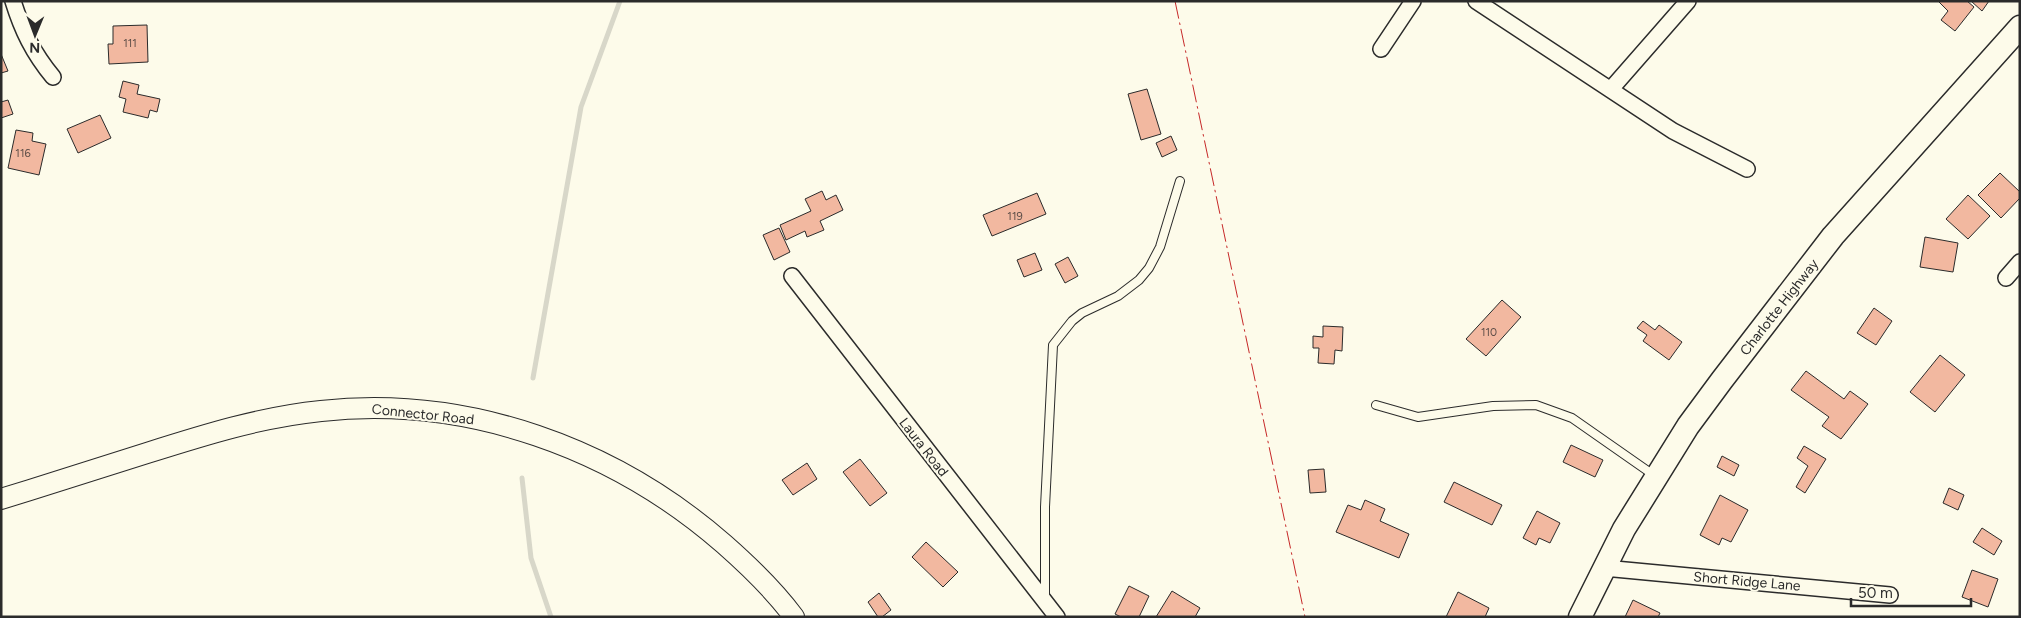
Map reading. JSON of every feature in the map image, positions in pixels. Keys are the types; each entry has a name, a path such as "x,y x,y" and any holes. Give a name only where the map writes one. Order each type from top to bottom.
{"main road":[{"name":"Charlotte Highway","path":"1580,617 1624,529 1688,426 1722,380 1834,236 2020,27"}],"street":[{"path":"13,1 22,32 31,48 53,77"},
{"path":"1380,50 1413,1"},
{"path":"1476,1 1673,131 1747,169"},
{"path":"1611,89 1688,1"},
{"path":"2006,278 2020,262"},
{"name":"Laura Road","path":"792,276 1057,617"},
{"name":"Connector Road","path":"1,499 225,429 276,418 321,411 366,408 448,414 536,434 624,472 663,496 701,524 744,561 794,617"},
{"name":"Short Ridge Lane","path":"1604,568 1890,595"}],"lane":[{"path":"1045,601 1045,507 1053,345 1072,321 1082,313 1118,296 1139,280 1149,268 1160,247 1180,181"},
{"path":"1376,406 1418,417 1493,406 1536,405 1572,418 1656,477"}],"building":[{"path":"1938,1 1967,1 1974,7 1955,31 1941,20 1948,11"},
{"path":"1971,1 1989,1 1982,11"},
{"path":"147,25 148,62 109,64 108,44 113,44 113,26"},
{"path":"1,54 8,71 1,73"},
{"path":"123,81 139,85 137,94 160,99 157,112 150,110 148,118 123,112 126,99 119,97"},
{"path":"1147,89 1161,134 1141,140 1128,94"},
{"path":"8,100 13,114 1,118 1,102"},
{"path":"100,115 111,138 78,153 67,129"},
{"path":"16,130 33,133 32,141 46,144 39,175 8,168"},
{"path":"1171,136 1177,150 1162,157 1156,143"},
{"path":"2000,173 2020,192 2020,198 2001,218 1978,195"},
{"path":"822,191 826,200 836,195 843,210 820,221 824,230 807,237 805,231 786,240 780,225 811,211 805,199"},
{"path":"1037,193 1046,214 992,236 983,215"},
{"path":"1968,195 1990,216 1968,239 1946,219"},
{"path":"779,228 790,252 774,260 763,235"},
{"path":"1925,237 1958,243 1953,272 1920,267"},
{"path":"1035,253 1042,270 1024,277 1017,260"},
{"path":"1068,257 1078,276 1065,283 1055,264"},
{"path":"1502,300 1521,317 1486,356 1466,339"},
{"path":"1874,308 1892,321 1876,345 1857,333"},
{"path":"1643,321 1655,330 1659,325 1682,342 1669,360 1643,341 1647,335 1637,328"},
{"path":"1323,326 1343,327 1342,351 1335,350 1334,364 1318,363 1319,348 1313,348 1313,336 1323,337"},
{"path":"1940,355 1965,375 1935,412 1910,392"},
{"path":"1806,371 1844,399 1850,391 1868,404 1841,439 1822,426 1829,417 1791,390"},
{"path":"1571,445 1603,460 1595,477 1563,462"},
{"path":"1804,446 1826,459 1805,493 1796,487 1808,466 1797,458"},
{"path":"1722,456 1739,465 1734,476 1717,467"},
{"path":"860,459 887,493 870,506 843,472"},
{"path":"807,463 817,479 793,495 782,480"},
{"path":"1324,469 1326,492 1310,493 1308,470"},
{"path":"1454,482 1502,505 1492,525 1444,502"},
{"path":"1949,488 1964,495 1958,510 1943,503"},
{"path":"1720,495 1748,510 1731,542 1722,538 1719,545 1700,535"},
{"path":"1365,500 1385,509 1380,521 1409,534 1399,558 1336,532 1348,505 1361,510"},
{"path":"1537,511 1560,523 1550,543 1539,538 1536,545 1523,538"},
{"path":"1982,528 2002,541 1994,555 1973,542"},
{"path":"926,542 958,572 943,587 912,557"},
{"path":"1972,570 1998,579 1988,607 1962,597"},
{"path":"1129,586 1149,596 1139,617 1121,617 1115,614"},
{"path":"1172,591 1200,608 1195,617 1156,617"},
{"path":"1458,592 1489,608 1485,617 1446,617"},
{"path":"879,593 891,610 882,617 878,617 868,602"},
{"path":"1633,600 1660,613 1658,617 1625,617"}],"waterway":[{"path":"533,378 581,107 620,1"},
{"path":"522,478 531,558 551,617"}],"power":[{"path":"1175,1 1305,617"}]}
